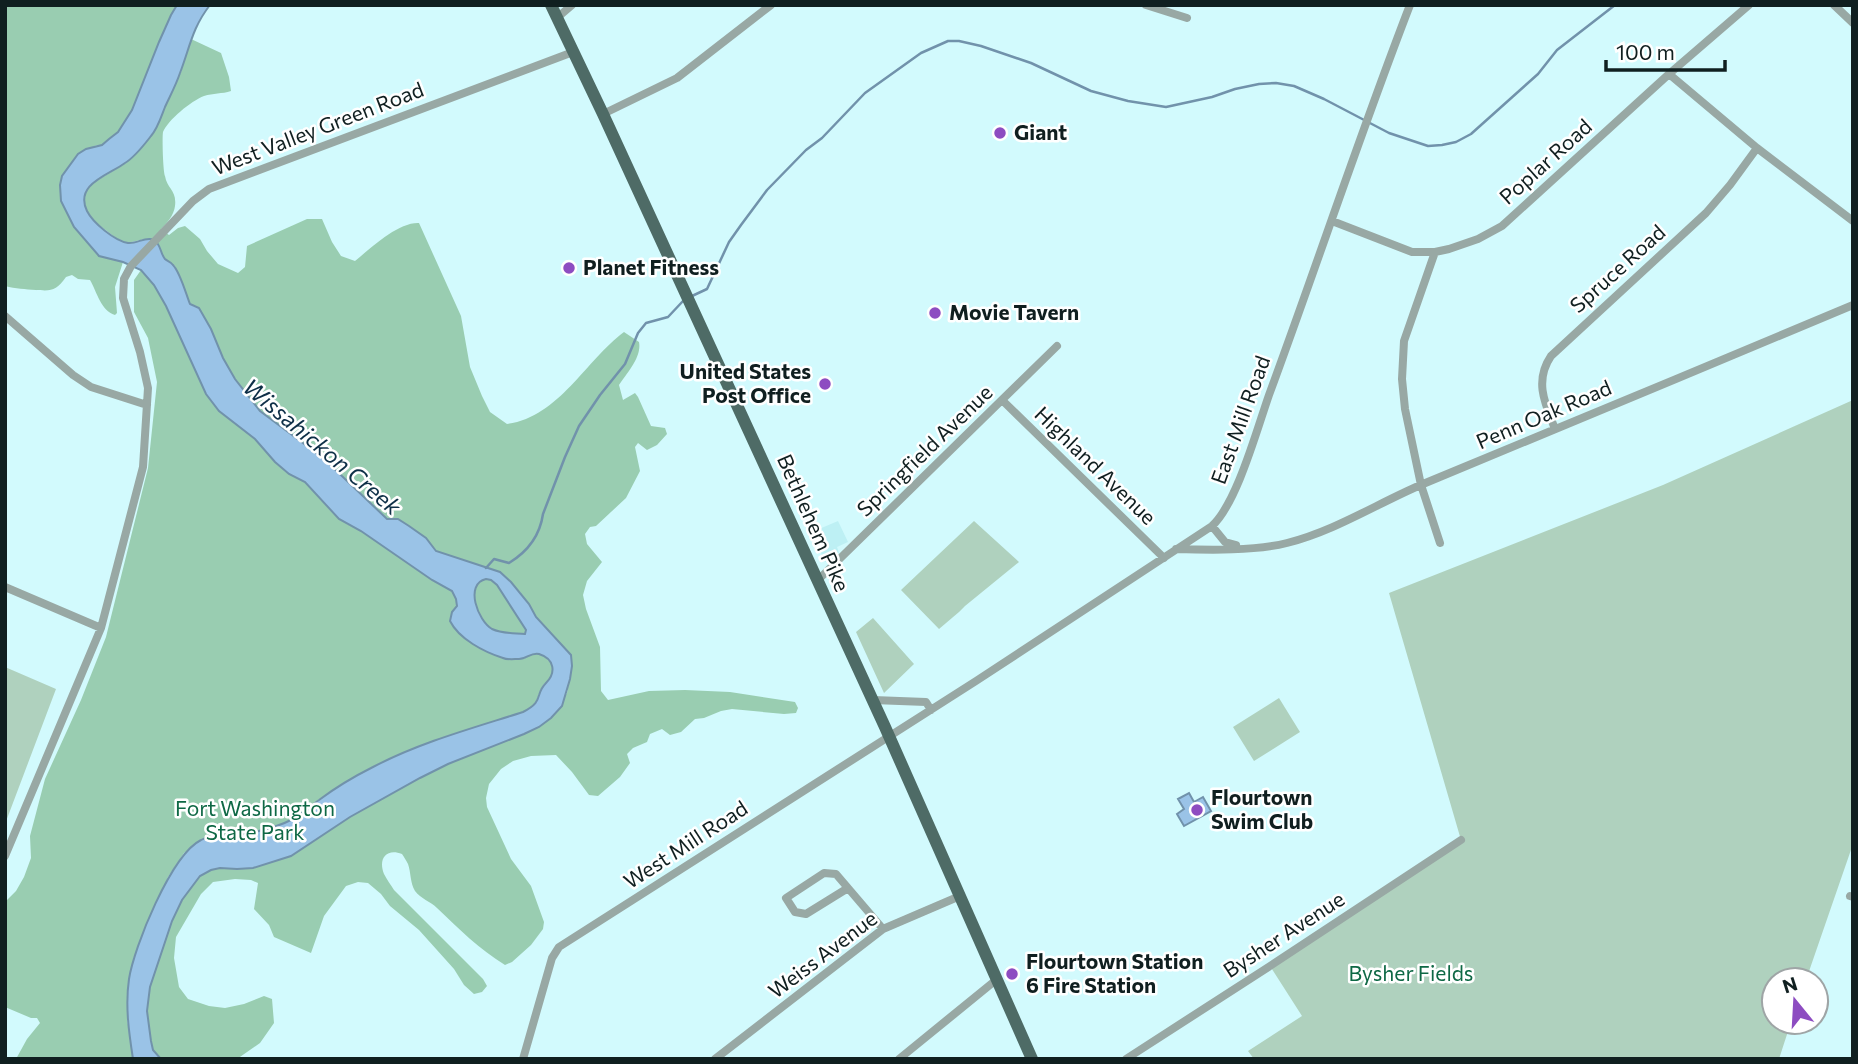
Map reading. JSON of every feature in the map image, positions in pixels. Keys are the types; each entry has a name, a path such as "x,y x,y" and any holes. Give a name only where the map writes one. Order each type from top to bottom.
{"main road":[{"name":"Bethlehem Pike","path":"551,5 873,700 1032,1059"}],"street":[{"path":"558,18 572,5"},
{"path":"603,114 677,78 771,5"},
{"path":"1146,5 1187,18"},
{"name":"East Mill Road","path":"931,710 1220,519 1245,463 1363,129 1410,5"},
{"name":"Poplar Road","path":"1332,221 1412,252 1435,252 1478,239 1502,226 1749,5"},
{"path":"1834,5 1853,23"},
{"name":"West Valley Green Road","path":"5,856 101,628 143,467 148,388 123,298 124,279 131,266 192,201 209,189 573,52"},
{"path":"1669,74 1757,148 1853,220"},
{"name":"Spruce Road","path":"1555,429 1541,386 1546,363 1551,356 1706,213 1757,148"},
{"path":"1435,252 1404,341 1402,379 1405,410 1421,485 1440,543"},
{"name":"Penn Oak Road","path":"1176,550 1246,548 1298,540 1421,485 1853,305"},
{"path":"5,316 73,375 91,387 147,405"},
{"name":"Springfield Avenue","path":"818,580 1057,346"},
{"name":"Highland Avenue","path":"1002,400 1164,558"},
{"path":"1212,526 1225,542 1246,548"},
{"path":"5,587 101,628"},
{"path":"873,700 926,702 931,710"},
{"name":"West Mill Road","path":"523,1059 552,958 559,947 931,710"},
{"name":"Bysher Avenue","path":"1126,1059 1461,840"},
{"path":"848,888 806,914 795,912 786,898 824,873 836,874 848,888 883,929"},
{"name":"Weiss Avenue","path":"715,1059 883,929 960,896"},
{"path":"899,1059 996,979"}],"shaded area":[{"path":"177,5 210,5 195,30 156,130 132,158 89,187 84,202 87,211 105,231 123,242 148,239 156,242 165,259 178,273 190,304 199,308 235,379 260,411 323,458 387,519 398,519 409,526 426,538 436,551 500,572 571,655 572,666 562,706 539,727 420,778 350,817 291,856 253,868 220,868 200,876 182,900 172,921 150,987 147,1011 151,1041 153,1050 161,1059 133,1059 127,999 132,964 166,882 189,849 208,837 248,833 286,822 345,782 391,758 447,736 523,712 537,701 552,671 548,659 539,654 522,659 506,659 488,652 459,634 450,621 457,606 452,591 339,519 305,482 289,474 255,439 219,411 206,394 154,285 141,270 99,256 74,227 61,201 62,176 78,154 102,145 118,132 132,110","holes":["491,580 526,630 525,634 496,631 482,619 476,603 476,588 479,582"]},
{"path":"838,521 848,542 837,547 839,553 825,562 812,532"},
{"name":"Flourtown Swim Club","path":"1189,793 1194,802 1203,797 1211,811 1184,826 1177,814 1184,809 1178,799"}],"green space":[{"path":"5,5 177,5 132,110 118,132 102,145 94,146 62,176 74,227 99,256 123,262 115,287 115,315 106,310 90,280 78,279 72,275 50,290 5,286"},
{"path":"191,39 221,53 231,91 199,98 175,117 163,132 164,173 175,201 172,216 161,229 169,235 185,226 200,239 218,264 238,273 245,267 247,246 307,219 322,219 341,256 355,261 394,231 419,223 461,316 470,367 482,396 490,412 507,424 542,411 624,332 639,342 636,359 619,385 623,400 635,393 651,426 665,428 667,434 657,445 647,450 638,443 635,447 640,471 626,498 585,534 587,544 602,562 587,581 583,595 600,647 601,691 608,700 649,691 730,692 795,702 798,708 796,713 784,714 732,709 695,719 681,732 670,735 662,729 650,734 647,742 627,754 630,763 620,777 598,796 589,795 556,755 531,756 513,761 501,769 489,784 487,807 511,859 531,886 544,922 543,929 531,945 505,965 417,894 412,885 408,864 402,854 392,852 385,856 382,869 394,890 483,979 487,986 482,992 474,994 464,985 454,969 419,930 368,883 358,882 346,886 324,916 311,953 274,937 269,925 254,909 258,883 235,879 213,882 201,894 176,937 174,958 179,987 188,999 225,1008 264,996 272,999 274,1023 260,1043 237,1059 161,1059 153,1050 151,1041 147,1011 150,987 172,921 182,900 200,876 220,867 253,868 291,856 350,817 420,778 539,727 551,718 567,693 572,666 570,655 536,617 520,592 500,572 436,551 426,538 409,526 398,519 387,519 323,458 260,411 235,379 211,329 190,304 175,266 164,259 157,243 145,239 127,243 116,238 95,222 86,209 86,190 126,163 153,134 181,72"},
{"name":"Fort Washington State Park","path":"141,270 154,285 166,306 206,394 219,411 255,439 275,462 305,482 329,509 347,524 452,591 457,606 488,651 500,657 516,659 539,654 549,661 553,673 550,680 543,685 534,704 523,712 447,736 372,767 318,800 292,820 263,831 209,837 184,853 168,877 134,957 129,980 127,1018 133,1059 16,1059 40,1023 37,1018 5,1007 5,902 16,891 24,877 31,858 30,836 45,779 106,637 148,468 157,382 148,338 134,312 134,280"},
{"name":"Bysher Fields","path":"1853,400 1853,844 1811,966 1760,966 1760,1036 1786,1036 1779,1059 1254,1059 1248,1051 1302,1016 1270,966 1461,840 1389,593 1663,485"},
{"path":"974,521 1019,562 939,629 901,590"},
{"path":"486,579 497,585 527,630 525,635 496,631 482,619 475,595 479,582"},
{"path":"873,618 914,664 884,693 856,632"},
{"path":"5,667 56,689 5,824"},
{"path":"1279,698 1300,732 1254,761 1233,727"}],"waterway":[{"path":"692,296 707,289 729,242 741,225 767,190 806,150 822,138 865,93 921,53 948,41 981,46 1031,63 1091,91 1166,107 1259,84 1294,86 1389,133 1428,146 1456,142 1471,134 1538,74 1557,50 1615,5"},
{"path":"486,568 494,559 509,563 532,542 579,426 625,364 638,333 646,323 668,317 683,301"}],"place":[{"name":"Giant","path":"1000,133"},
{"name":"Planet Fitness","path":"569,268"},
{"name":"Movie Tavern","path":"935,313"},
{"name":"United States Post Office","path":"825,384"},
{"name":"Flourtown Swim Club","path":"1197,810"},
{"name":"Flourtown Station 6 Fire Station","path":"1012,974"}],"water label":[{"name":"Wissahickon Creek","path":"322,447"}]}
